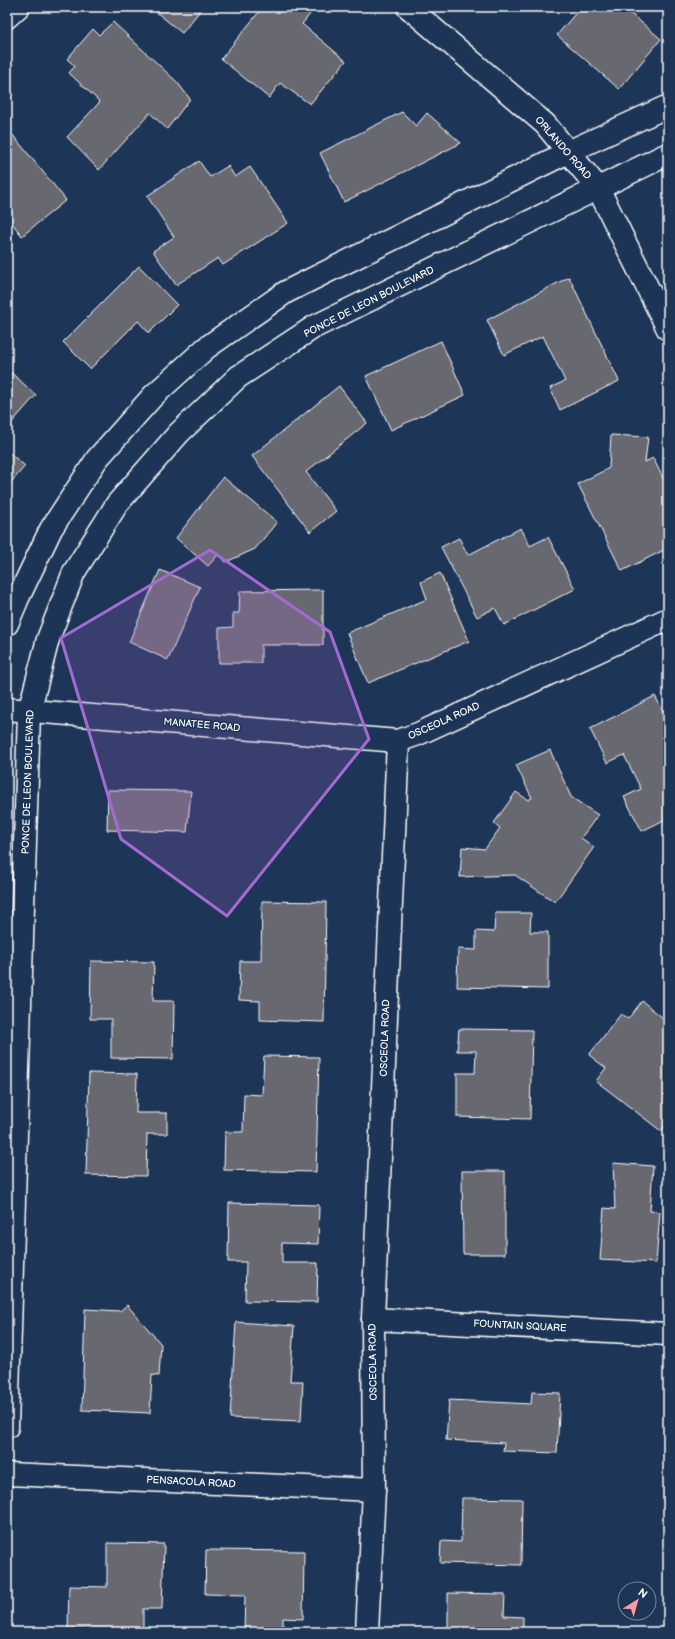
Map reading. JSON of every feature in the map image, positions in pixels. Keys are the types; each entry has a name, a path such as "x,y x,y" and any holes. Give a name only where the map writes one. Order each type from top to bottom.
{"street":[{"path":"7,17 18,7"},
{"name":"ORLANDO ROAD","path":"408,7 545,124 598,188 668,329"},
{"path":"7,624 51,529 97,459 153,396 206,348 286,292 568,152 668,106"},
{"name":"PONCE DE LEON BOULEVARD","path":"7,1427 29,712 48,639 74,572 117,504 179,433 233,382 314,327 668,154"},
{"name":"OSCEOLA ROAD","path":"367,1632 374,1490 373,1319 398,741 418,734 668,619"},
{"name":"MANATEE ROAD","path":"7,709 398,741"},
{"name":"FOUNTAIN SQUARE","path":"373,1319 668,1334"},
{"name":"PENSACOLA ROAD","path":"7,1474 374,1490"}],"highlighted area":[{"path":"210,550 330,632 369,739 227,916 121,839 61,638"}],"building":[{"path":"150,7 203,7 182,33"},
{"path":"263,7 314,7 315,8 302,24 346,61 310,104 280,83 269,98 221,59"},
{"path":"581,7 623,7 661,39 619,89 557,35"},
{"path":"113,22 177,82 190,99 167,129 150,113 99,170 67,137 100,102 69,73 75,66 67,59 93,29 99,35"},
{"path":"402,112 416,126 427,113 461,143 344,202 320,153"},
{"path":"11,133 66,200 22,236 9,219 7,221 7,137"},
{"path":"199,161 210,177 228,166 235,177 250,167 288,223 223,265 218,258 176,285 153,251 174,237 147,196"},
{"path":"139,266 177,305 149,333 138,321 90,369 63,342"},
{"path":"569,277 619,381 560,410 550,388 565,381 543,336 504,355 487,320"},
{"path":"441,341 465,395 391,430 366,376"},
{"path":"7,369 36,395 7,428"},
{"path":"339,386 367,423 306,472 336,511 310,532 252,456"},
{"path":"611,435 648,437 645,462 653,458 668,488 668,548 622,571 578,484 609,468"},
{"path":"7,451 25,466 7,487"},
{"path":"223,477 277,522 255,549 226,562 218,555 208,566 176,538"},
{"path":"521,528 530,546 548,537 575,589 504,625 495,608 477,617 441,547 459,538 468,555"},
{"path":"160,570 200,587 168,660 129,642"},
{"path":"440,573 469,641 368,683 347,633 427,599 421,582"},
{"path":"323,590 323,645 261,645 261,663 219,663 219,628 233,627 233,613 239,613 240,591"},
{"path":"655,696 668,721 668,818 642,831 624,797 641,789 624,755 607,763 590,729"},
{"path":"550,750 571,797 598,815 581,838 594,847 555,902 515,875 460,877 462,847 485,849 500,828 494,823 516,792 528,800 532,798 516,765"},
{"path":"108,790 191,791 187,832 107,830"},
{"path":"262,901 326,902 324,1022 260,1020 260,1001 239,1000 240,961 261,961"},
{"path":"495,913 531,913 530,932 548,932 548,989 457,987 458,949 476,950 476,931 494,932"},
{"path":"91,961 154,962 153,1001 174,1001 173,1059 111,1058 111,1019 90,1019"},
{"path":"642,1001 668,1022 668,1122 661,1131 596,1081 606,1068 589,1055 621,1014 628,1019"},
{"path":"459,1029 532,1030 530,1119 457,1117 457,1073 475,1073 476,1051 457,1051"},
{"path":"264,1056 319,1057 316,1172 224,1170 225,1132 243,1132 244,1094 262,1095"},
{"path":"89,1073 137,1074 136,1113 167,1113 167,1134 147,1134 146,1176 86,1175"},
{"path":"613,1163 653,1166 650,1211 660,1212 656,1263 600,1260 604,1208 615,1209"},
{"path":"462,1171 505,1171 505,1254 463,1254"},
{"path":"229,1203 319,1205 318,1244 282,1243 282,1263 318,1263 317,1302 245,1301 246,1262 228,1262"},
{"path":"127,1305 161,1344 159,1376 152,1375 150,1413 82,1410 85,1309 120,1311"},
{"path":"236,1322 294,1326 290,1381 303,1381 301,1421 230,1418"},
{"path":"532,1392 560,1393 557,1453 503,1451 504,1443 446,1440 449,1400 531,1404"},
{"path":"462,1498 522,1499 521,1565 440,1563 441,1541 461,1542"},
{"path":"107,1543 164,1544 162,1609 143,1609 143,1631 68,1629 69,1586 107,1587"},
{"path":"206,1550 304,1551 303,1619 283,1618 283,1632 244,1632 245,1595 205,1594"},
{"path":"448,1593 505,1594 504,1616 523,1617 523,1632 448,1632"}]}
